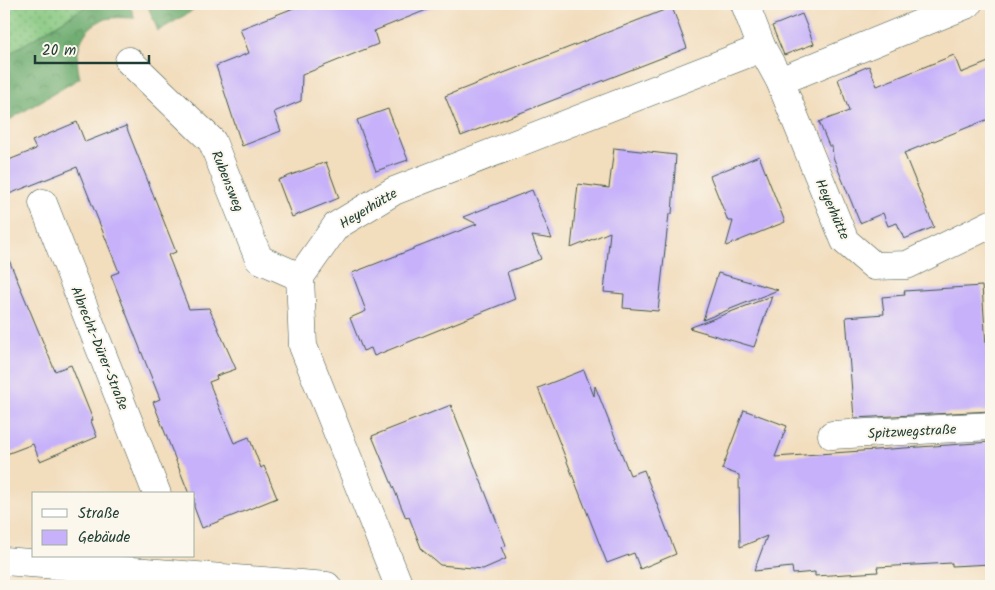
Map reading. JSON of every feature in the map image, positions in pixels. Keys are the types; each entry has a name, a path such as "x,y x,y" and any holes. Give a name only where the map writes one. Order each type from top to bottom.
{"street":[{"name":"Heyerhütte","path":"745,4 762,48 780,81 844,241 874,266 907,265 991,224"},
{"path":"780,81 968,4"},
{"name":"Heyerhütte","path":"300,277 336,226 394,191 762,48"},
{"name":"Rubensweg","path":"129,61 212,141 259,260 300,277"},
{"name":"Albrecht-Dürer-Straße","path":"43,203 157,492"},
{"path":"300,277 304,346 399,586"},
{"name":"Spitzwegstraße","path":"832,435 991,426"},
{"path":"4,561 186,567 327,586"}],"green space":[{"path":"9,4 90,4 4,57 4,7"},
{"path":"90,4 129,4 135,18 108,18 93,26 82,38 78,54 80,78 4,123 4,57"},
{"path":"147,4 204,4 158,31"}],"building":[{"path":"304,4 439,5 374,31 378,44 302,75 301,101 274,112 281,131 242,146 216,66 249,53 240,29"},
{"path":"672,7 687,48 461,136 445,96"},
{"path":"802,14 814,44 784,55 772,26"},
{"path":"954,55 961,73 991,61 991,118 904,153 934,227 904,239 897,223 888,226 883,213 860,223 833,157 832,146 829,146 819,122 849,111 838,79 869,66 877,86"},
{"path":"388,109 408,160 376,171 357,120"},
{"path":"77,122 85,142 126,126 176,252 168,255 189,309 209,308 236,369 216,376 217,379 209,382 221,412 234,443 249,437 261,468 264,466 277,498 202,528 195,510 195,492 188,492 153,402 160,399 111,275 119,272 77,167 4,196 4,162 36,149 32,141"},
{"path":"614,148 676,155 672,214 669,214 658,311 623,308 624,294 604,292 610,232 571,248 578,184 609,188"},
{"path":"759,156 785,222 726,246 733,221 728,221 710,176"},
{"path":"326,162 339,198 292,217 278,180"},
{"path":"532,190 552,239 532,236 541,259 507,272 515,299 374,356 371,348 363,351 350,318 366,311 352,273 477,224 463,217"},
{"path":"4,248 55,371 71,365 93,420 91,421 97,437 40,461 33,444 4,455"},
{"path":"718,273 778,290 703,320"},
{"path":"982,286 986,346 991,346 991,411 854,418 846,317 884,314 882,297 905,295 904,291"},
{"path":"772,296 754,347 689,328"},
{"path":"584,370 594,396 595,386 630,475 644,470 676,554 640,569 634,553 607,563 538,388"},
{"path":"451,405 506,545 501,547 506,559 483,569 440,565 422,550 409,517 406,518 372,436"},
{"path":"744,410 787,426 775,457 991,442 991,564 952,566 952,563 877,567 878,572 815,576 815,572 793,574 792,567 754,571 767,536 740,547 739,475 722,469"}]}
